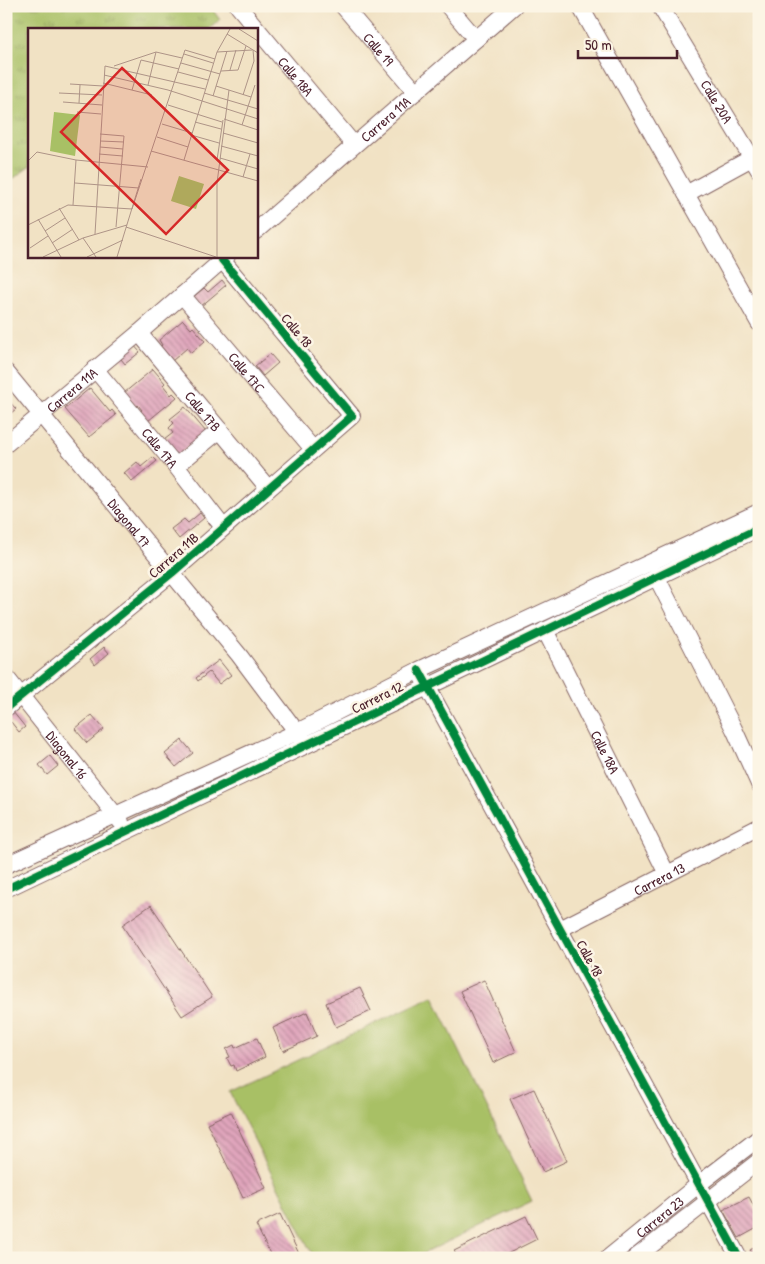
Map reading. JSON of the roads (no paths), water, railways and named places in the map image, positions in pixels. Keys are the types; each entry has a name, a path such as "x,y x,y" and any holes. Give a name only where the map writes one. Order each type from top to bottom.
{"street":[{"name":"Calle 18A","path":"238,6 256,28"},
{"name":"Calle 19","path":"343,6 416,92"},
{"path":"448,6 476,39"},
{"name":"Carrera 11A","path":"258,229 514,6"},
{"path":"580,6 759,323"},
{"name":"Calle 20A","path":"660,6 756,161"},
{"name":"Calle 18A","path":"258,30 354,145"},
{"path":"686,194 756,161"},
{"name":"Carrera 11A","path":"6,444 225,258"},
{"name":"Calle 18","path":"225,258 352,416"},
{"name":"Calle 17C","path":"182,295 313,449"},
{"name":"Calle 17B","path":"139,333 268,488"},
{"name":"Calle 17A","path":"95,369 176,466 223,527"},
{"name":"Diagonal 17","path":"6,372 239,654 301,738"},
{"name":"Carrera 11B","path":"6,708 172,573 352,416"},
{"path":"176,466 220,430"},
{"name":"Carrera 12","path":"6,889 128,831 301,738 419,670 759,512"},
{"name":"Carrera 12","path":"6,865 115,815 427,687 759,528"},
{"path":"656,576 734,729 759,784"},
{"name":"Calle 18A","path":"545,630 667,874"},
{"name":"Calle 18","path":"419,670 739,1258"},
{"name":"Diagonal 16","path":"6,677 128,831"},
{"name":"Carrera 13","path":"560,929 759,827"},
{"name":"Carrera 23","path":"608,1258 759,1138"},
{"name":"Carrera 23","path":"635,1258 759,1161"}]}
